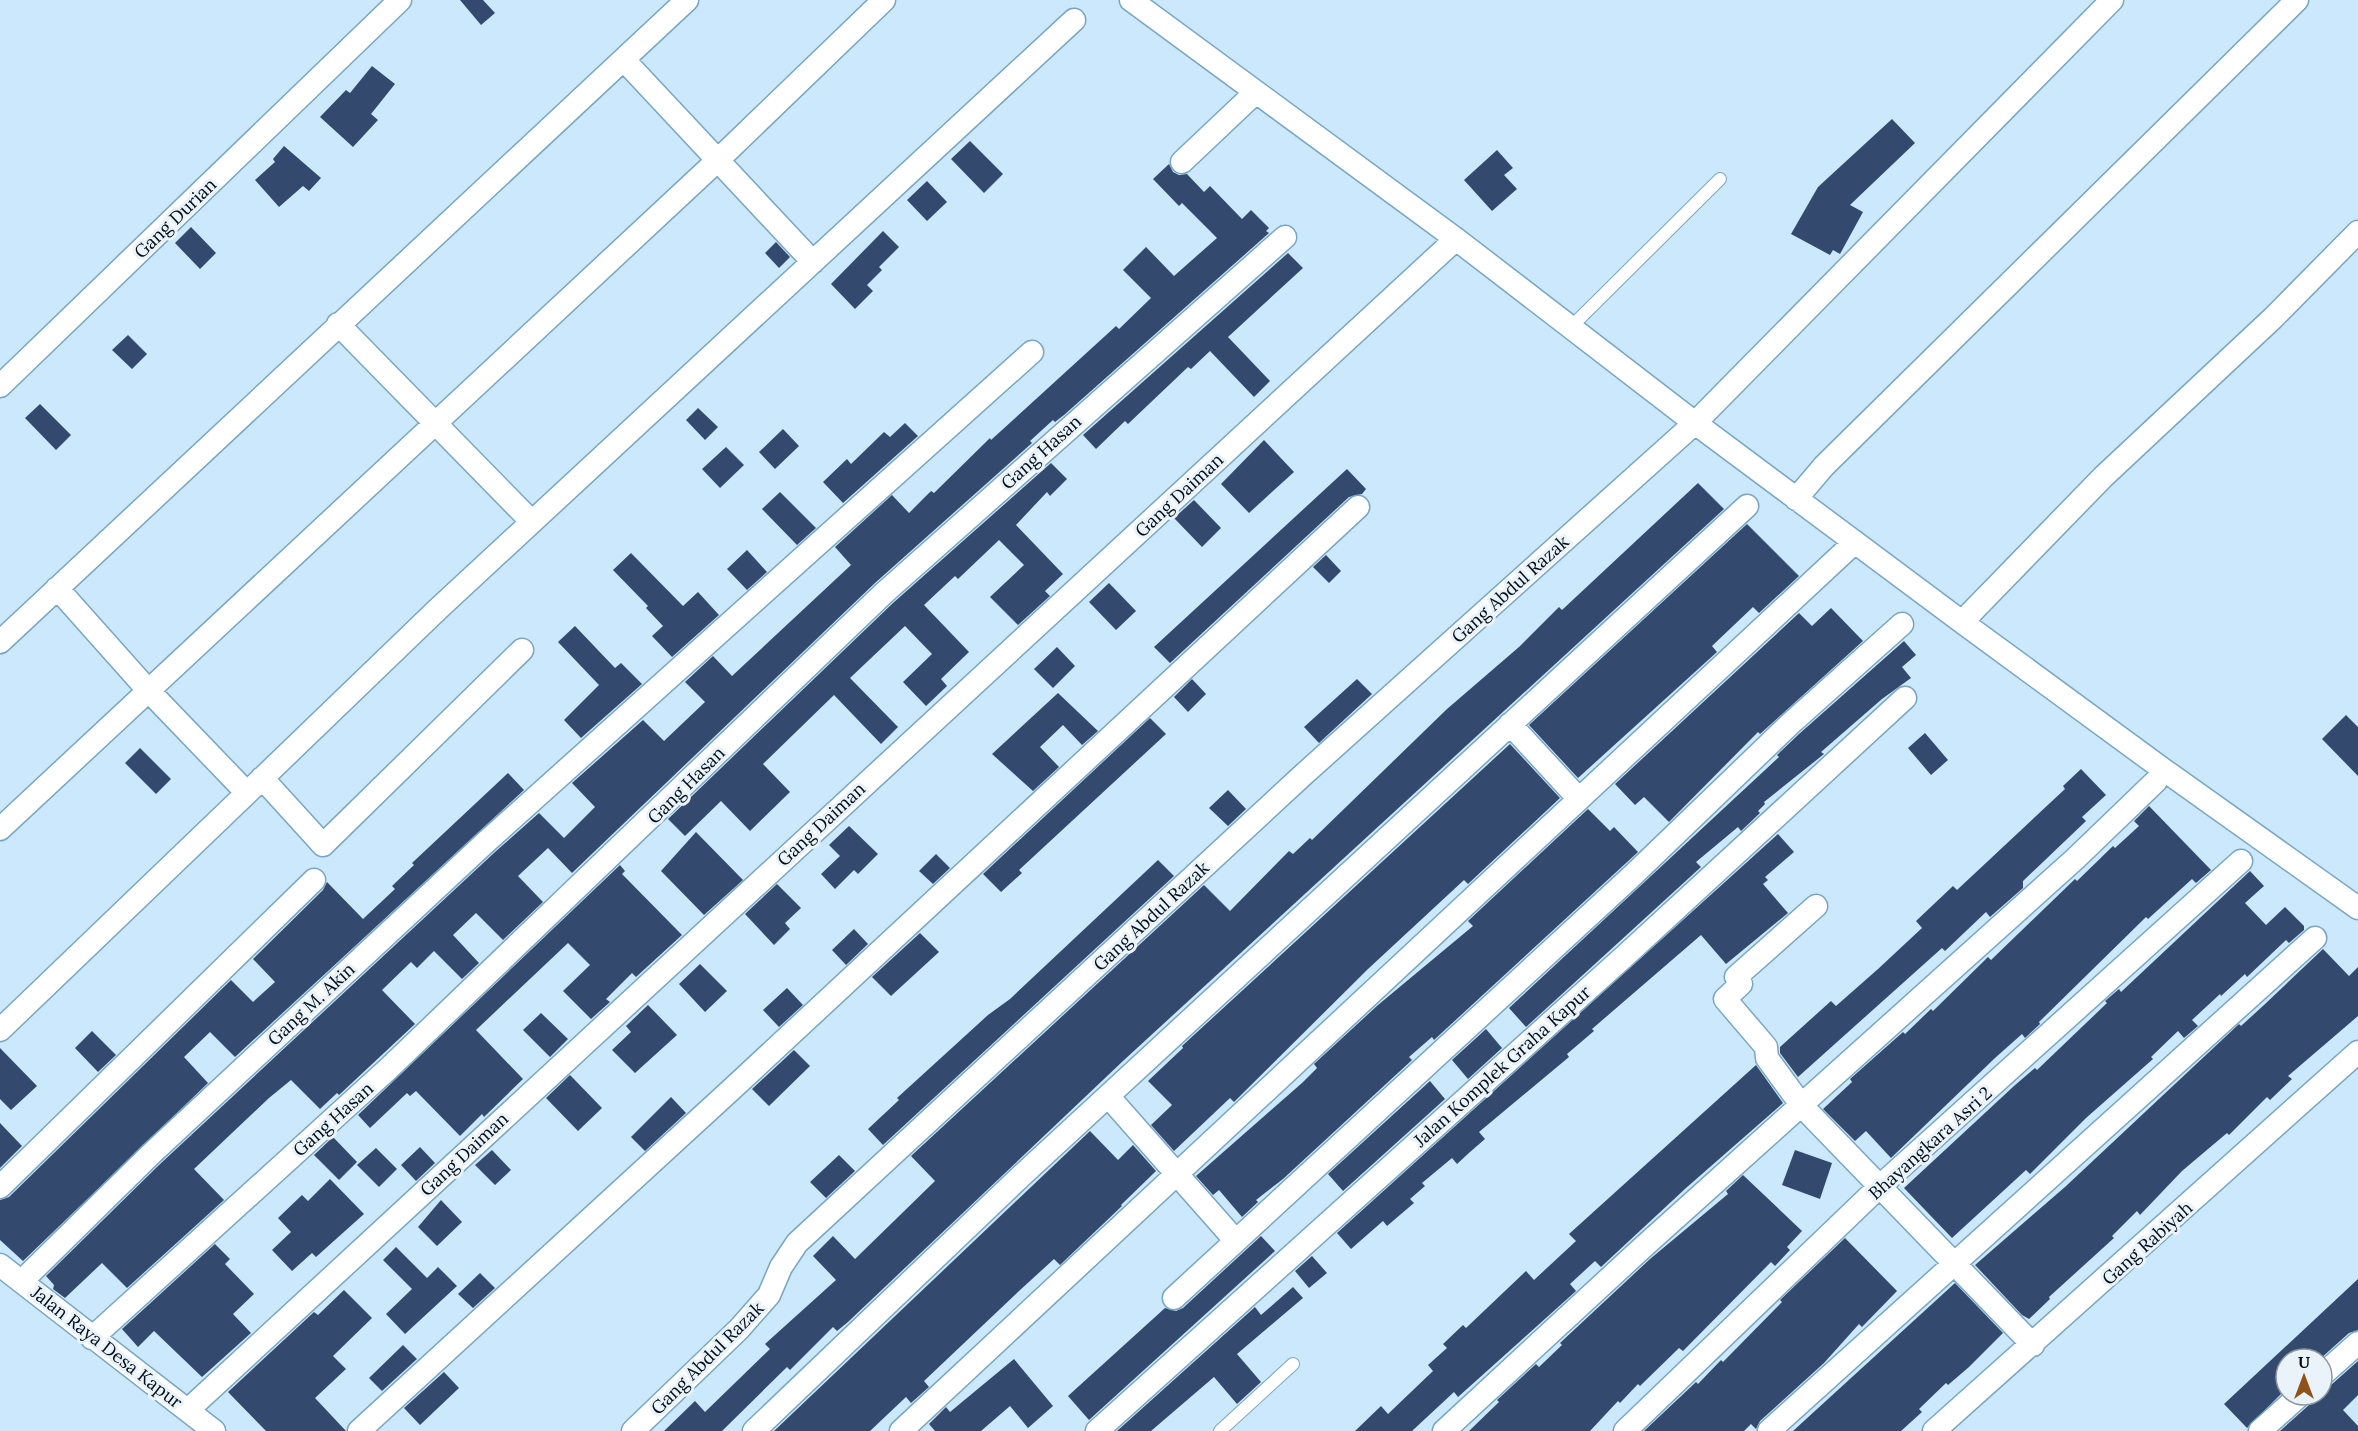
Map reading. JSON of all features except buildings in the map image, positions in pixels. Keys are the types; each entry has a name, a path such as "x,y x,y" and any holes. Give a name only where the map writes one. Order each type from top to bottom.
{"street":[{"name":"Gang Durian","path":"0,386 400,0"},
{"path":"0,642 687,0"},
{"path":"0,829 147,689 719,159 884,0"},
{"path":"1131,0 1572,326 1695,423 1962,622 2358,908"},
{"name":"Gang Abdul Razak","path":"633,1431 747,1321 769,1295 781,1267 798,1243 1303,775 1695,423 2112,0"},
{"path":"1796,498 1833,458 2297,0"},
{"path":"0,1030 532,522 1074,20"},
{"path":"624,60 813,262"},
{"path":"1182,162 1256,92"},
{"path":"1962,622 2103,477 2273,318 2358,232"},
{"name":"Gang Hasan","path":"92,1338 388,1069 884,593 1285,237"},
{"name":"Gang Daiman","path":"188,1410 1456,240"},
{"path":"338,324 532,522"},
{"name":"Gang M. Akin","path":"22,1281 150,1155 357,962 739,613 1032,352"},
{"path":"754,1431 1108,1096 1747,506"},
{"path":"359,1431 742,1080 1358,507"},
{"path":"901,1431 1179,1175 1855,542"},
{"path":"57,588 147,689 323,845 522,650"},
{"path":"1174,1298 1632,876 1790,724 1902,624"},
{"name":"Jalan Komplek Graha Kapur","path":"1097,1431 1618,962 1905,698"},
{"path":"1510,724 1579,799"},
{"path":"1444,1431 1641,1249 2075,859 2156,781"},
{"name":"Bhayangkara Asri 2","path":"1625,1431 1879,1187 2241,861"},
{"path":"0,1187 314,880"},
{"path":"1816,906 1736,977 1741,984 1725,999 1766,1047 1767,1058 1802,1106 2033,1345"},
{"path":"1769,1431 2315,938"},
{"name":"Gang Rabiyah","path":"1934,1431 2033,1345 2358,1052"},
{"path":"1108,1096 1235,1240"},
{"name":"Jalan Raya Desa Kapur","path":"0,1265 214,1431"},
{"path":"2334,1364 2358,1343"},
{"path":"2260,1431 2287,1407"}],"lane":[{"path":"1572,326 1720,179"},
{"path":"1220,1431 1293,1364"}]}
